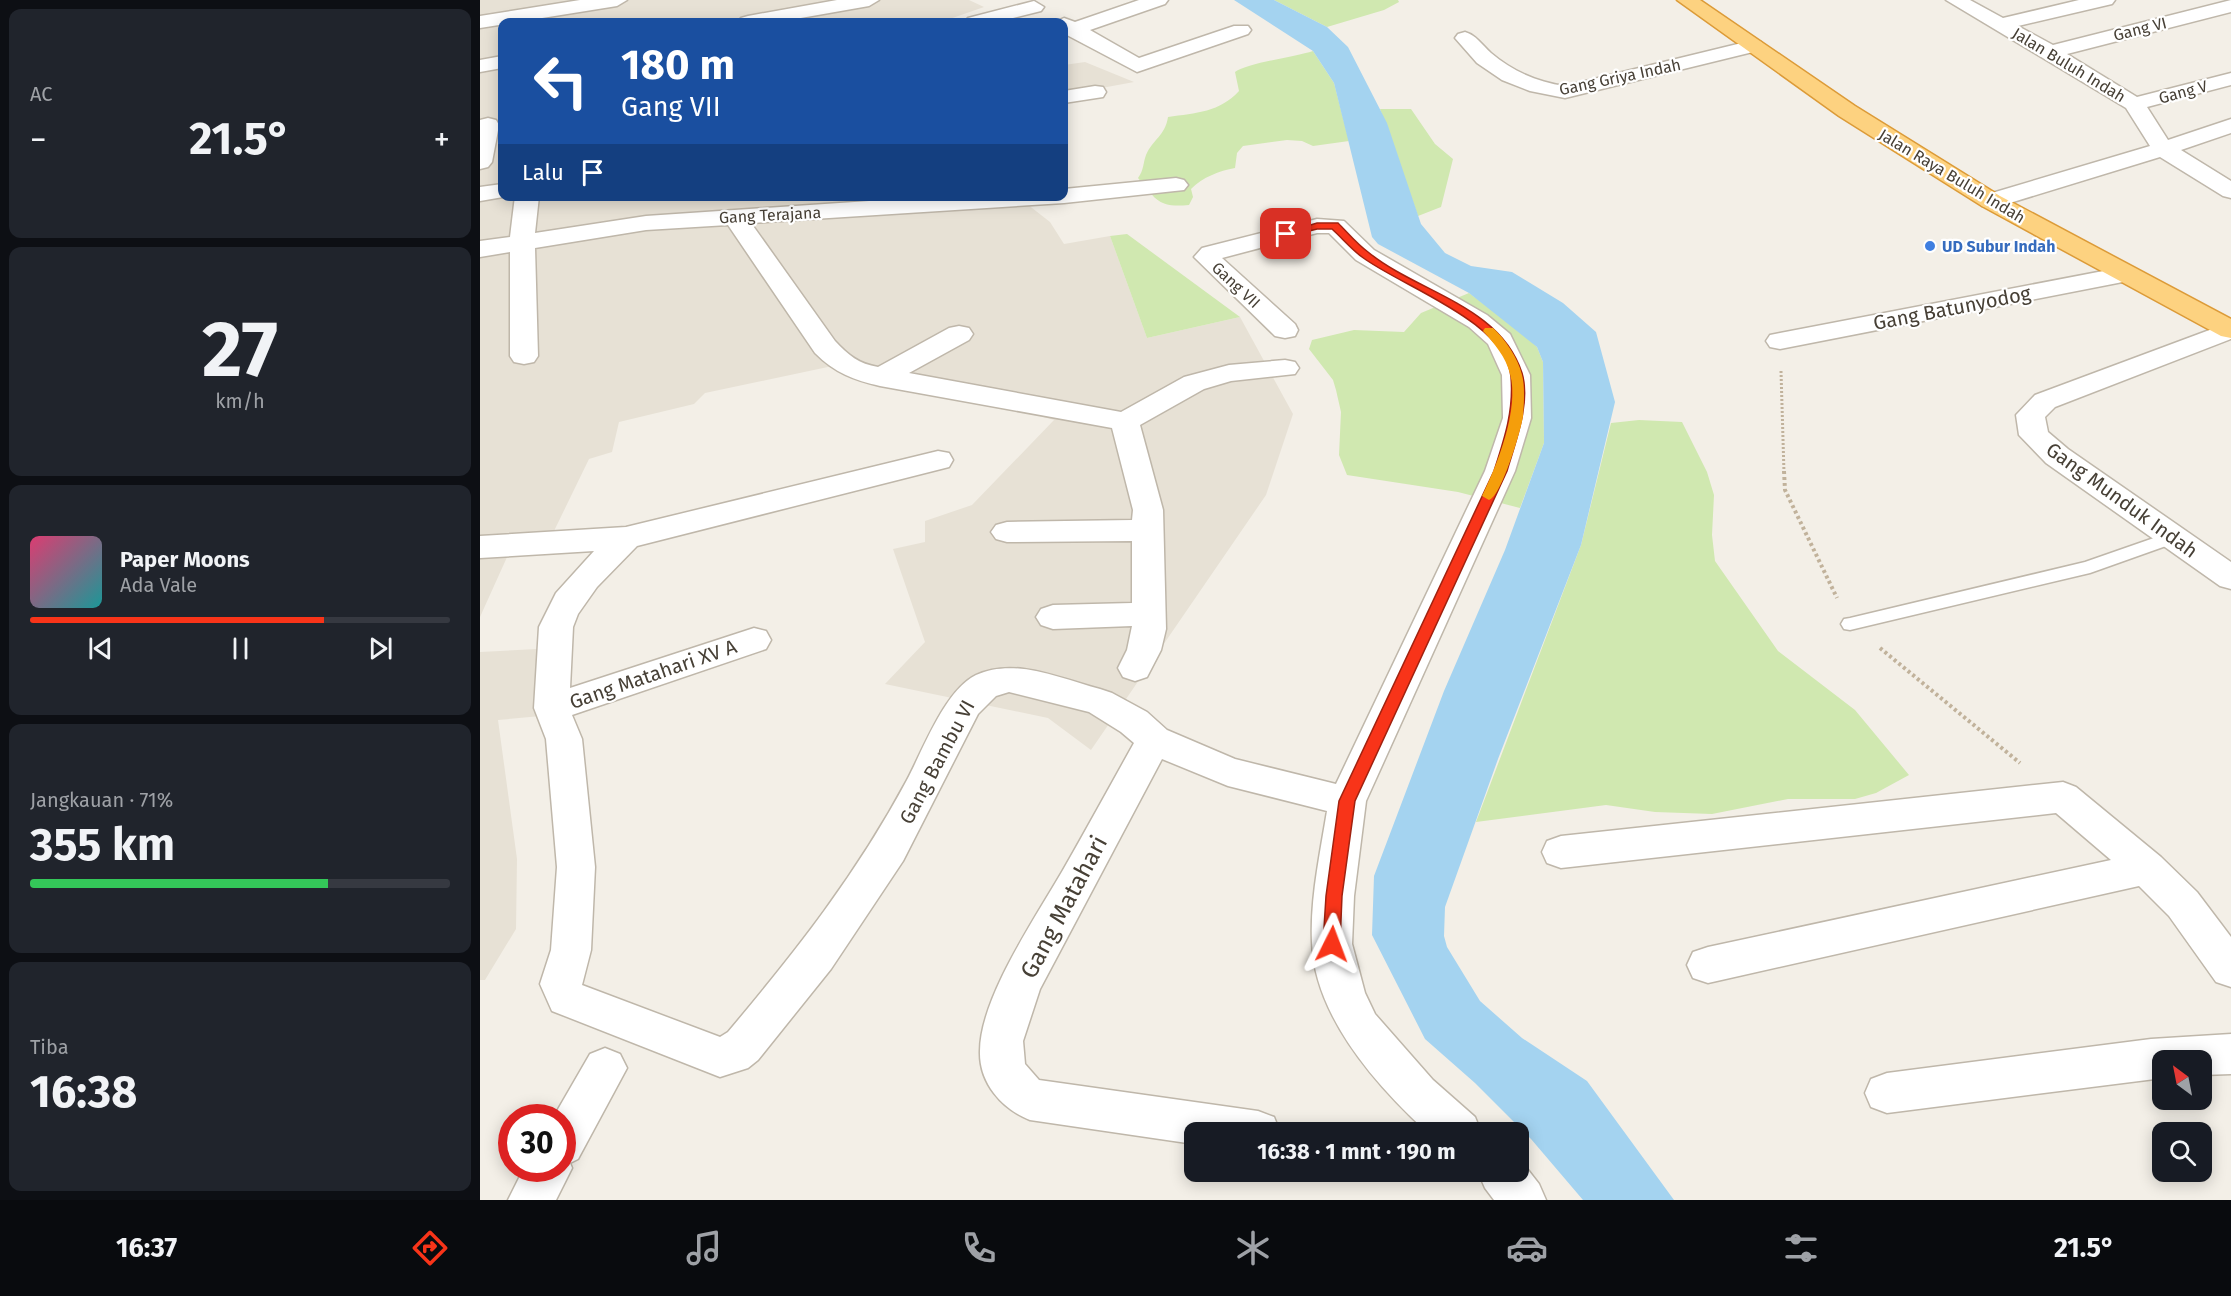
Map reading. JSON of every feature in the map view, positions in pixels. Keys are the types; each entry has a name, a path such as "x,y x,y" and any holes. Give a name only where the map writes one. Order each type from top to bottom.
{"highway":[{"name":"Jalan Raya Buluh Indah","path":"1687,0 1847,111 1991,201 2124,275 2231,330"}],"street":[{"path":"505,18 616,0"},
{"path":"770,18 869,0"},
{"path":"1011,0 1034,7 1053,18"},
{"path":"1068,24 1158,0"},
{"name":"Jalan Buluh Indah","path":"1956,0 2050,52 2134,104 2163,149 2231,191"},
{"path":"2001,24 2105,0"},
{"name":"Gang VI","path":"2050,52 2231,6"},
{"path":"991,18 1034,7"},
{"path":"480,22 498,19"},
{"path":"1068,27 1137,66 1241,30"},
{"name":"Gang Griya Indah","path":"1465,38 1480,55 1523,82 1536,88 1565,92 1754,46"},
{"path":"480,66 498,64"},
{"name":"Gang V","path":"2134,104 2231,79"},
{"path":"1068,96 1095,92"},
{"path":"490,117 480,163 498,161"},
{"path":"1991,201 2231,126"},
{"name":"Gang Terajana","path":"1068,196 1176,185"},
{"path":"480,194 498,192"},
{"path":"524,356 522,240 526,201"},
{"path":"645,201 646,223"},
{"name":"Gang Terajana","path":"480,249 522,240 646,223 735,218 787,205 927,201"},
{"path":"735,218 825,347 841,363 858,372 1125,423 1194,383 1229,373 1285,368"},
{"name":"Gang VII","path":"1284,330 1207,256 1307,228 1335,226 1365,255 1478,321 1500,340 1516,375 1517,418 1500,471 1347,801"},
{"name":"Gang Batunyodog","path":"1780,340 2124,275"},
{"name":"Gang Munduk Indah","path":"2231,330 2045,401 2030,415 2034,435 2057,456 2231,578"},
{"path":"880,378 959,334"},
{"path":"1125,423 1148,510 1149,614 1144,650 1135,668"},
{"path":"480,547 626,537 938,460"},
{"path":"1008,532 1148,530"},
{"path":"552,708 556,627 560,614 585,581 626,537"},
{"path":"1053,617 1149,614"},
{"name":"Gang Matahari XV A","path":"552,708 754,640"},
{"name":"Gang Bambu VI","path":"552,708 564,739 576,867 571,950 561,984 567,998 720,1057 733,1054 744,1046 817,956 890,850 964,706 983,686 998,680 1009,679 1100,702 1134,722 1154,740 1228,772 1347,801"},
{"name":"Gang Matahari","path":"1154,740 1036,956 1009,1016 1002,1041 1002,1059 1009,1082 1029,1099 1189,1122"},
{"path":"1561,852 2063,797 2147,868 2183,904 2231,969"},
{"path":"1347,801 1334,896 1332,944 1344,995 1360,1028 1382,1055 1417,1094 1448,1122"},
{"path":"1708,965 2147,868"},
{"path":"1887,1093 2151,1059 2231,1053"},
{"path":"576,1119 605,1068"},
{"path":"531,1200 541,1182"},
{"path":"1509,1182 1523,1200"}],"lane":[{"path":"1850,624 2056,576 2174,537"}],"shaded area":[{"path":"480,0 969,0 984,7 952,18 498,18 498,201 1023,201 1050,222 1064,244 1110,236 1147,338 1240,317 1293,414 1266,495 1091,750 1048,718 885,684 925,642 893,549 925,542 925,521 972,505 1054,420 925,384 842,364 705,393 694,404 619,422 612,452 589,459 554,531 512,546 480,617"},
{"path":"1085,62 1134,82 1068,94 1068,64"},
{"path":"537,649 552,715 498,720 517,859 516,929 485,980 480,980 480,652"}],"green space":[{"path":"1274,0 1398,0 1399,2 1384,10 1327,27"},
{"path":"1313,51 1334,83 1349,141 1313,146 1302,141 1287,140 1243,146 1237,153 1235,168 1212,175 1191,189 1193,197 1189,205 1164,204 1149,192 1138,178 1146,155 1162,133 1168,117 1207,110 1232,98 1239,91 1235,72 1241,69"},
{"path":"1380,109 1411,109 1435,144 1453,159 1441,207 1418,216"},
{"path":"1127,234 1240,317 1147,338 1110,236"},
{"path":"1469,293 1518,329 1537,347 1543,362 1544,443 1520,508 1458,492 1347,475 1339,455 1341,412 1333,380 1309,349 1312,340 1354,330 1404,332 1421,313"},
{"path":"1639,420 1682,422 1707,472 1714,495 1712,535 1715,561 1778,651 1855,710 1909,775 1876,793 1855,799 1788,799 1712,814 1655,812 1606,805 1476,822 1581,545 1611,423"}],"water":[{"path":"1234,0 1274,0 1327,27 1348,47 1387,123 1421,224 1445,253 1471,266 1512,272 1563,303 1596,332 1615,402 1581,545 1498,759 1445,907 1444,936 1447,947 1480,1001 1522,1038 1587,1081 1674,1200 1583,1200 1529,1137 1529,1122 1514,1122 1475,1083 1425,1039 1372,935 1374,876 1444,691 1505,550 1544,443 1543,362 1537,347 1469,293 1378,244 1372,237 1334,83 1313,51"}],"slow traffic":[{"path":"1489,331 1500,340 1516,375 1517,418 1500,471 1489,496"}],"place":[{"name":"UD Subur Indah","path":"1930,246"}],"route":[{"path":"1286,234 1324,225 1340,228 1365,255 1393,274 1478,321 1500,340 1516,375 1517,418 1500,471 1347,801 1334,896 1332,944"}]}
